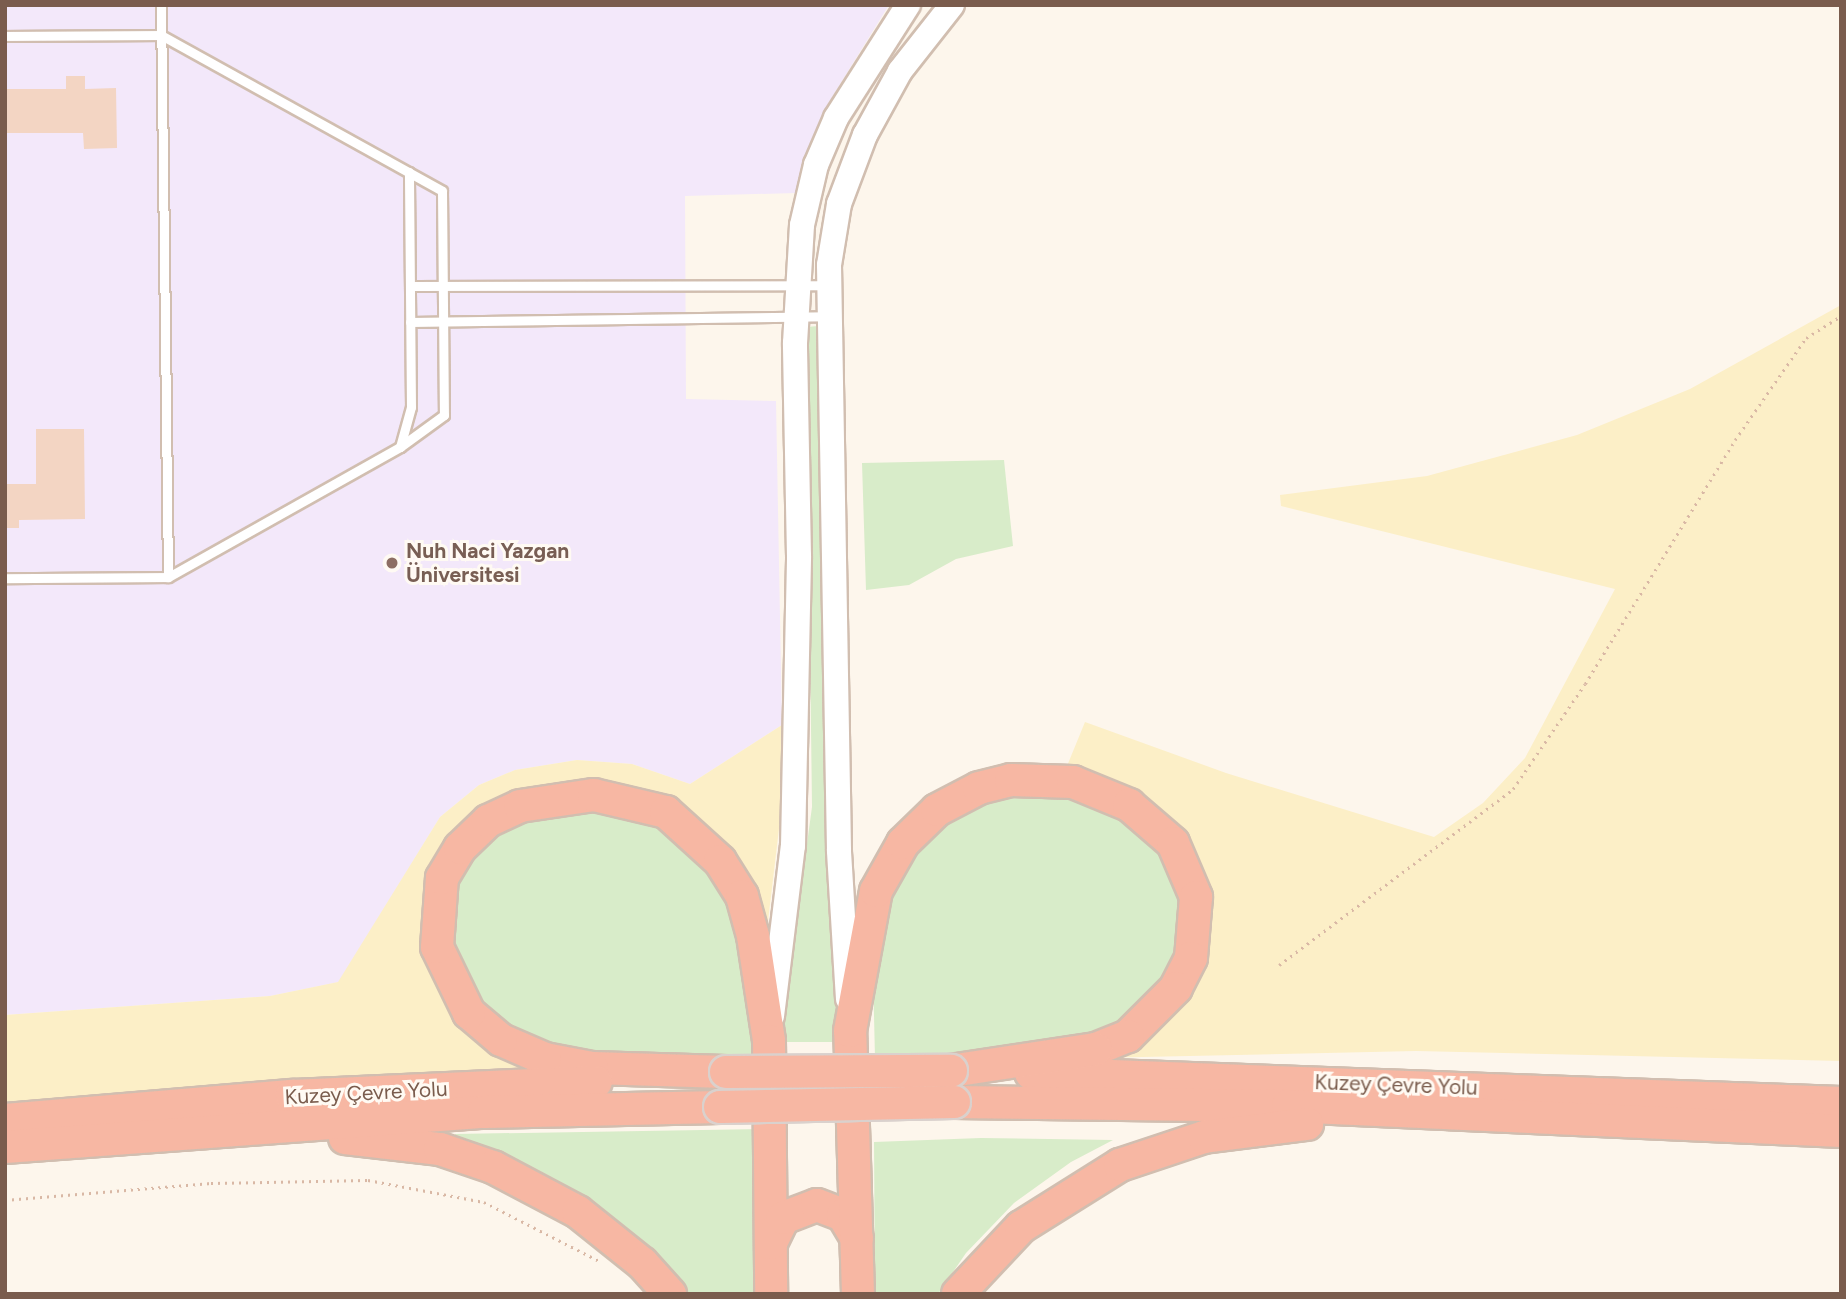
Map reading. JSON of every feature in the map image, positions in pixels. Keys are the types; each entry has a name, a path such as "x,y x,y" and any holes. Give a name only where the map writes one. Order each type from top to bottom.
{"highway":[{"path":"771,1294 771,1243 769,1041 742,896 696,834 666,812 594,795 556,797 488,821 460,848 442,878 437,947 469,1013 501,1040 545,1059 592,1068 726,1072 951,1071 1097,1049 1128,1036 1176,988 1191,958 1196,897 1172,843 1129,805 1073,782 1041,779 979,788 937,810 904,843 876,891 850,1031 857,1238 858,1294"},
{"name":"Kuzey Çevre Yolu","path":"951,1071 1841,1103"},
{"name":"Kuzey Çevre Yolu","path":"5,1120 292,1096 726,1072"},
{"name":"Kuzey Çevre Yolu","path":"5,1147 484,1112 954,1102 1288,1106 1567,1121 1841,1131"},
{"path":"958,1294 992,1253 1052,1205 1157,1150 1204,1137 1304,1124 1567,1121"},
{"path":"39,1144 310,1137 440,1149 493,1167 578,1212 632,1254 670,1294"},
{"path":"771,1243 783,1218 817,1205 843,1215 857,1238"}],"street":[{"path":"769,1041 793,846 799,556 795,318 807,196 823,148 860,73 908,5"},
{"path":"850,1031 839,850 828,285 835,223 857,151 900,71 952,5"}],"lane":[{"path":"161,5 168,577"},
{"path":"5,36 161,35 442,191 444,415 400,447 168,577 5,578"},
{"path":"400,447 411,407 409,172"},
{"path":"410,286 798,282 828,285"},
{"path":"410,322 829,316"}],"path":[{"path":"1279,965 1513,789 1585,684 1735,440 1806,338 1841,316"},
{"path":"5,1200 211,1183 368,1180 484,1202 557,1236 609,1268"}],"shaded area":[{"name":"Nuh Naci Yazgan Üniversitesi","path":"5,5 889,5 829,102 796,193 685,196 686,399 776,401 782,725 690,784 632,764 577,760 515,770 479,785 440,817 339,982 270,996 5,1015"}],"green space":[{"path":"819,326 826,790 838,1042 780,1042 812,807 806,327"},
{"path":"1004,460 1013,546 956,559 909,585 866,590 862,463"},
{"path":"999,790 1097,797 1178,865 1186,951 1133,1023 1018,1053 875,1058 873,973 897,877 933,829"},
{"path":"561,808 639,814 692,845 743,926 754,1060 611,1061 520,1038 478,1000 455,945 455,882 487,834"},
{"path":"762,1129 766,1294 690,1294 644,1245 585,1199 534,1170 455,1143 455,1134"},
{"path":"981,1138 1113,1140 1071,1162 1014,1203 966,1253 938,1294 875,1294 874,1142"}],"sand":[{"path":"1841,305 1841,1061 1416,1051 1095,1058 1111,1053 1205,921 1121,785 1067,766 1085,722 1226,773 1434,837 1483,803 1525,758 1615,589 1281,506 1280,495 1427,476 1577,435 1690,389"},
{"path":"782,725 781,812 766,938 663,796 647,790 580,781 528,788 475,812 447,841 422,901 428,964 445,999 523,1071 273,1081 5,1104 5,1015 270,996 338,982 440,817 479,785 515,770 577,760 632,764 690,784"}],"building":[{"path":"66,76 85,76 85,89 116,88 117,148 84,149 83,133 5,133 5,89 66,89"},
{"path":"36,429 84,429 85,519 19,520 19,528 5,528 5,484 36,484"}],"place":[{"name":"Nuh Naci Yazgan Üniversitesi","path":"392,563"}]}
